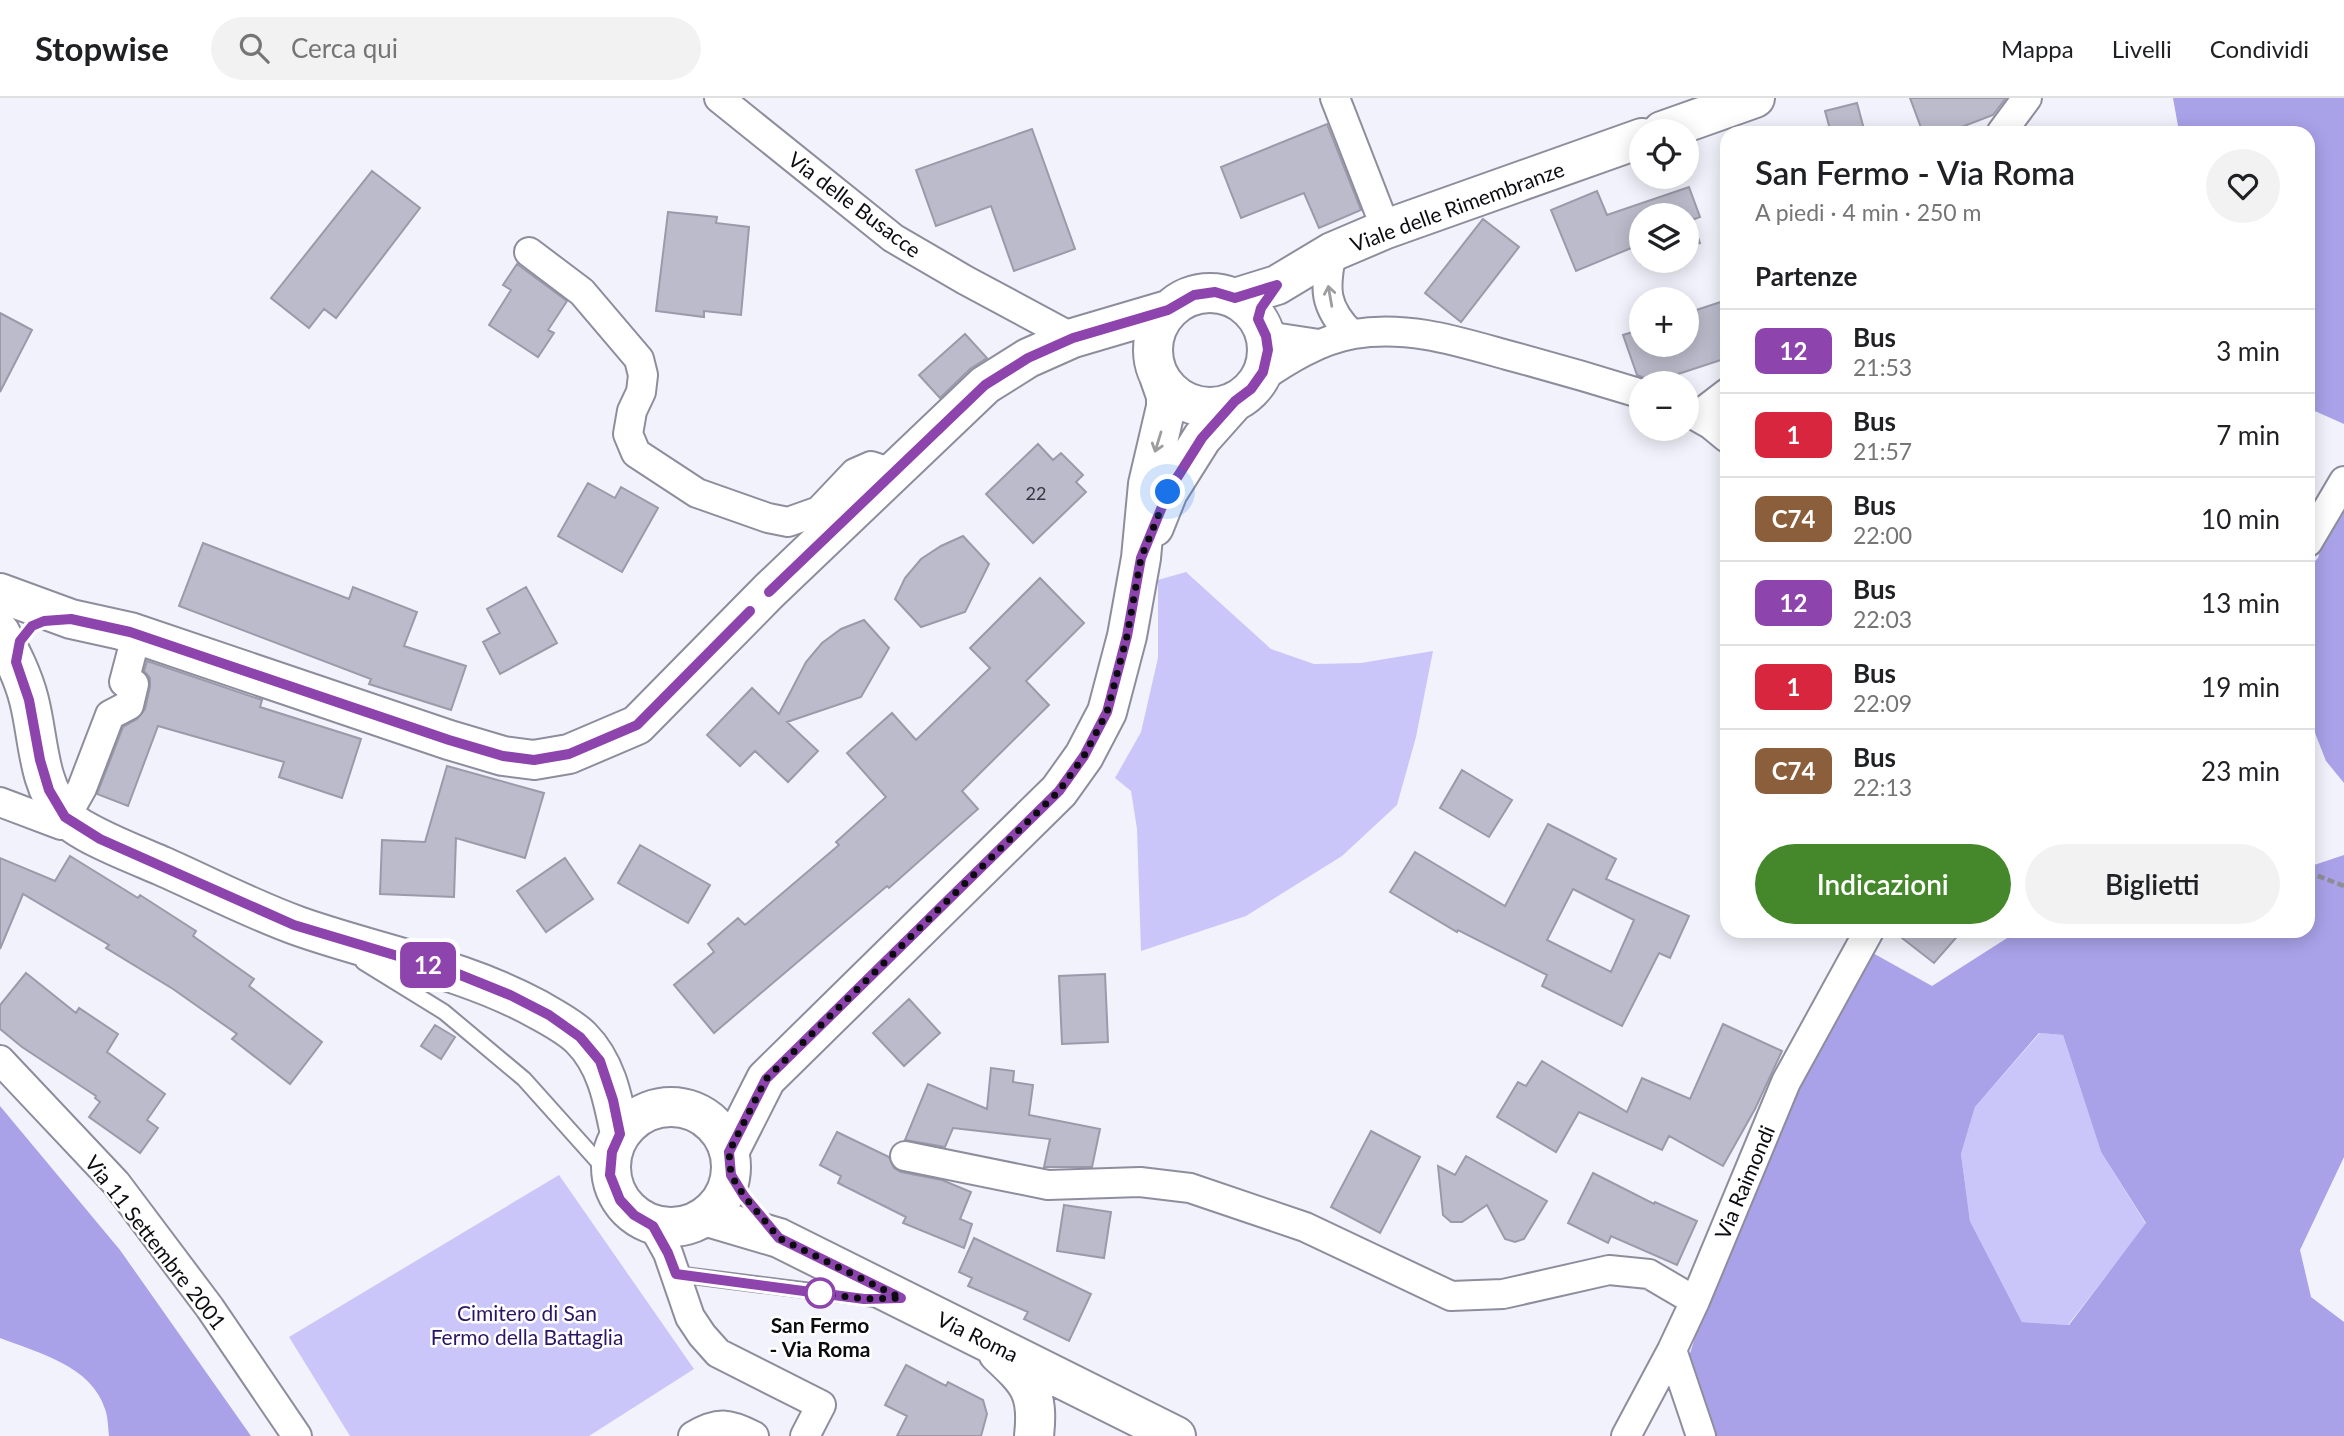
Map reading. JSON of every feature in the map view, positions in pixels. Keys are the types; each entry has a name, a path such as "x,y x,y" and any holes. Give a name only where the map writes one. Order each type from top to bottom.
{"main road":[{"path":"1695,119 1755,98"},
{"name":"Viale delle Rimembranze","path":"1253,318 1277,285 1332,252 1386,229 1629,143"},
{"path":"0,593 71,619 130,632 503,756 534,760 569,754 637,725 760,601 985,385 1028,358 1073,338 1168,310 1184,299 1205,292 1215,292 1253,318 1266,362 1247,391 1202,438 1168,492 1141,558"},
{"path":"730,1164 711,1122 698,1113 676,1107 650,1110 632,1121 620,1134 612,1152 610,1175 620,1200 634,1215 653,1226 672,1228 696,1223 708,1217 728,1188 730,1164 766,1079 1059,791 1084,756 1107,712 1127,636 1141,558 1148,484 1166,407 1166,396 1152,350 1154,336 1168,310"},
{"path":"1159,376 1172,393 1191,404 1215,407 1247,391"},
{"path":"71,619 44,621 32,626 20,641 8,647 29,700 40,760 49,790 65,817 100,839 294,925 458,974 510,995 549,1015 580,1037 600,1061 613,1100 620,1134"},
{"path":"687,1110 766,1079"},
{"name":"Via Roma","path":"730,1164 744,1196 779,1238"},
{"name":"Via Roma","path":"708,1217 779,1238 1176,1436"},
{"path":"981,1338 1026,1379 1037,1410 1034,1436"},
{"path":"1103,1436 1139,1418"}],"street":[{"name":"Via delle Busacce","path":"719,98 893,238 1073,338"},
{"path":"1335,98 1386,229"},
{"path":"2006,126 2027,98"},
{"path":"528,252 582,292 639,359 643,375 641,393 632,411 628,434 636,453 697,493 768,519 788,522 819,511 855,473 871,466 893,473"},
{"path":"1332,252 1327,275 1328,300 1336,319 1351,334"},
{"path":"1253,318 1319,345"},
{"path":"1247,391 1281,364 1319,345 1351,334 1383,330 1435,335 1629,390"},
{"path":"1699,410 1720,397"},
{"path":"1699,419 1720,433"},
{"path":"2315,530 2344,481"},
{"path":"0,606 71,619 135,640 124,682 134,684 129,705 110,715 82,788 61,825 0,802"},
{"name":"Via Raimondi","path":"1626,1436 1695,1301 1786,1082 1865,938"},
{"name":"Via 11 Settembre 2001","path":"0,1060 116,1183 210,1308 297,1436"},
{"path":"905,1156 1048,1185 1140,1182 1190,1188 1305,1227 1451,1297 1503,1294 1609,1270 1649,1274 1695,1301"},
{"path":"653,1226 668,1253 690,1317 718,1353 821,1405 805,1436"},
{"path":"1672,1350 1701,1436"},
{"path":"693,1436 721,1424 736,1426 754,1436"}],"lane":[{"path":"294,925 408,988 444,1012 524,1079 610,1175"},
{"path":"676,1274 864,1299 901,1298"}],"path":[{"path":"2315,875 2344,886"}],"green space":[{"path":"1186,572 1271,649 1314,664 1361,663 1433,651 1416,737 1397,805 1342,856 1246,916 1141,951 1137,829 1131,791 1115,778 1141,732 1158,658 1158,580"},
{"path":"2040,1033 2063,1035 2101,1152 2146,1224 2068,1325 2022,1322 1970,1221 1961,1154 1975,1107"},
{"name":"Cimitero di San Fermo della Battaglia","path":"559,1175 694,1369 589,1436 350,1436 289,1337"}],"shaded area":[{"path":"2173,98 2344,98 2344,424 2315,411 2315,126 2178,126"},
{"path":"2344,465 2344,783 2326,761 2315,733 2315,561"},
{"path":"2344,855 2344,1157 2300,1250 2311,1297 2344,1322 2344,1436 1714,1436 1689,1356 1757,1150 1871,952 1932,986 2007,938 2315,938 2315,865","holes":["2039,1033 2063,1035 2101,1152 2146,1223 2069,1325 2022,1322 1970,1221 1961,1154 1975,1107"]},
{"path":"0,1106 120,1250 251,1436 109,1436 105,1409 88,1381 76,1371 46,1355 0,1338"}],"building":[{"path":"1910,98 2006,98 1993,115 1964,126 1920,126"},
{"path":"1857,103 1863,126 1829,126 1825,111"},
{"path":"1327,124 1361,210 1319,228 1304,193 1241,218 1221,167"},
{"path":"1032,129 1075,249 1014,271 991,206 936,226 916,170"},
{"path":"372,171 420,208 336,318 324,309 309,328 271,298"},
{"path":"1690,189 1695,203 1642,203"},
{"path":"1597,191 1607,215 1629,207 1629,249 1576,271 1551,210"},
{"path":"668,212 717,217 716,223 749,227 741,315 704,311 704,317 656,311"},
{"path":"1483,219 1519,247 1461,322 1425,293"},
{"path":"517,264 567,301 548,330 554,333 538,357 489,325 511,290 503,285"},
{"path":"1720,302 1720,360 1687,371 1636,371 1631,357 1699,357 1699,309"},
{"path":"0,313 32,330 0,392"},
{"path":"1629,333 1629,352 1623,335"},
{"path":"965,334 987,358 970,369 940,398 919,375"},
{"path":"1038,444 1053,460 1061,453 1083,475 1076,482 1086,492 1033,543 986,494"},
{"path":"588,483 615,498 621,487 658,508 622,572 558,536"},
{"path":"963,536 989,564 965,612 921,627 895,599 905,578 921,559"},
{"path":"203,543 349,599 353,587 417,612 404,646 466,666 451,710 369,684 371,679 179,606"},
{"path":"1040,578 1084,623 1026,681 1049,705 962,791 978,809 889,888 887,886 714,1033 674,985 714,952 708,944 738,918 745,925 839,845 836,842 886,797 847,753 892,713 916,740 990,668 970,648"},
{"path":"526,587 557,643 500,674 483,642 500,633 487,609"},
{"path":"864,620 889,648 861,697 787,722 818,751 788,782 755,751 740,766 707,735 752,688 779,714 806,662 822,643 841,629"},
{"path":"147,661 262,700 260,707 361,739 342,798 279,777 284,762 158,726 128,806 97,794 123,727 137,719 145,709 150,687 150,678 144,671"},
{"path":"447,766 544,793 525,858 456,838 454,897 380,894 382,840 425,842"},
{"path":"1462,770 1512,800 1489,837 1440,808"},
{"path":"1548,824 1616,859 1606,879 1689,916 1670,958 1659,953 1622,1026 1542,986 1547,975 1458,930 1457,932 1390,892 1415,852 1505,906","holes":["1573,889 1634,920 1611,972 1547,940"]},
{"path":"640,845 710,885 688,923 618,883"},
{"path":"70,856 138,898 140,895 196,931 193,936 254,979 249,986 322,1042 290,1084 232,1039 237,1034 173,989 106,948 109,945 23,894 0,949 0,858 55,881"},
{"path":"565,858 593,899 546,932 517,891"},
{"path":"1902,938 1956,938 1934,963"},
{"path":"26,973 76,1013 79,1008 118,1034 107,1052 165,1094 147,1120 158,1128 140,1153 89,1117 100,1102 96,1096 22,1047 0,1029 0,1005"},
{"path":"1105,974 1108,1042 1062,1044 1059,976"},
{"path":"909,999 940,1033 904,1066 873,1033"},
{"path":"1723,1024 1782,1051 1755,1109 1723,1166 1669,1136 1662,1150 1579,1112 1556,1152 1497,1117 1518,1082 1526,1086 1542,1061 1627,1112 1642,1078 1690,1099"},
{"path":"435,1025 455,1037 441,1059 421,1046"},
{"path":"991,1068 1014,1071 1013,1082 1033,1085 1029,1115 1100,1129 1092,1167 1044,1167 1050,1139 953,1128 945,1147 905,1140 928,1084 987,1109"},
{"path":"1371,1131 1420,1157 1380,1233 1331,1207"},
{"path":"837,1132 889,1157 894,1168 901,1172 942,1180 971,1192 960,1219 972,1224 964,1248 903,1223 906,1217 838,1183 841,1176 820,1165"},
{"path":"1466,1156 1547,1201 1524,1239 1515,1242 1505,1239 1487,1205 1462,1222 1451,1222 1443,1215 1438,1166 1455,1175"},
{"path":"1593,1173 1654,1204 1655,1202 1697,1221 1677,1265 1611,1236 1608,1243 1568,1223"},
{"path":"1064,1205 1111,1212 1104,1258 1057,1251"},
{"path":"974,1238 1091,1294 1069,1341 1024,1319 1028,1312 968,1286 972,1278 959,1272"},
{"path":"906,1365 946,1386 948,1382 983,1400 987,1414 981,1436 897,1436 907,1416 885,1405"}],"bus line":[{"name":"12","path":"750,611 637,725 569,754 534,760 503,756 449,740 130,632 71,619 44,621 32,626 20,641 16,662 29,700 33,730 49,790 65,817 100,839 294,925 458,974 510,995 549,1015 580,1037 600,1061 613,1100 620,1134 612,1152 610,1175 620,1200 634,1215 653,1226 676,1274 864,1299 901,1298 779,1238 744,1196 731,1175 729,1152 766,1079 1059,791 1084,756 1107,712 1127,636 1141,558 1168,492 1202,438 1235,401 1251,389 1263,372 1268,350 1266,336 1258,319 1266,298 1277,285 1235,298 1215,292 1194,295 1168,310 1073,338 1028,358 985,385 769,592"}],"place":[{"name":"San Fermo - Via Roma","path":"820,1293"}],"route":[{"path":"820,1293 864,1299 901,1298 779,1238 744,1196 731,1175 729,1152 766,1079 1059,791 1084,756 1107,712 1127,636 1141,558 1168,492"}]}
